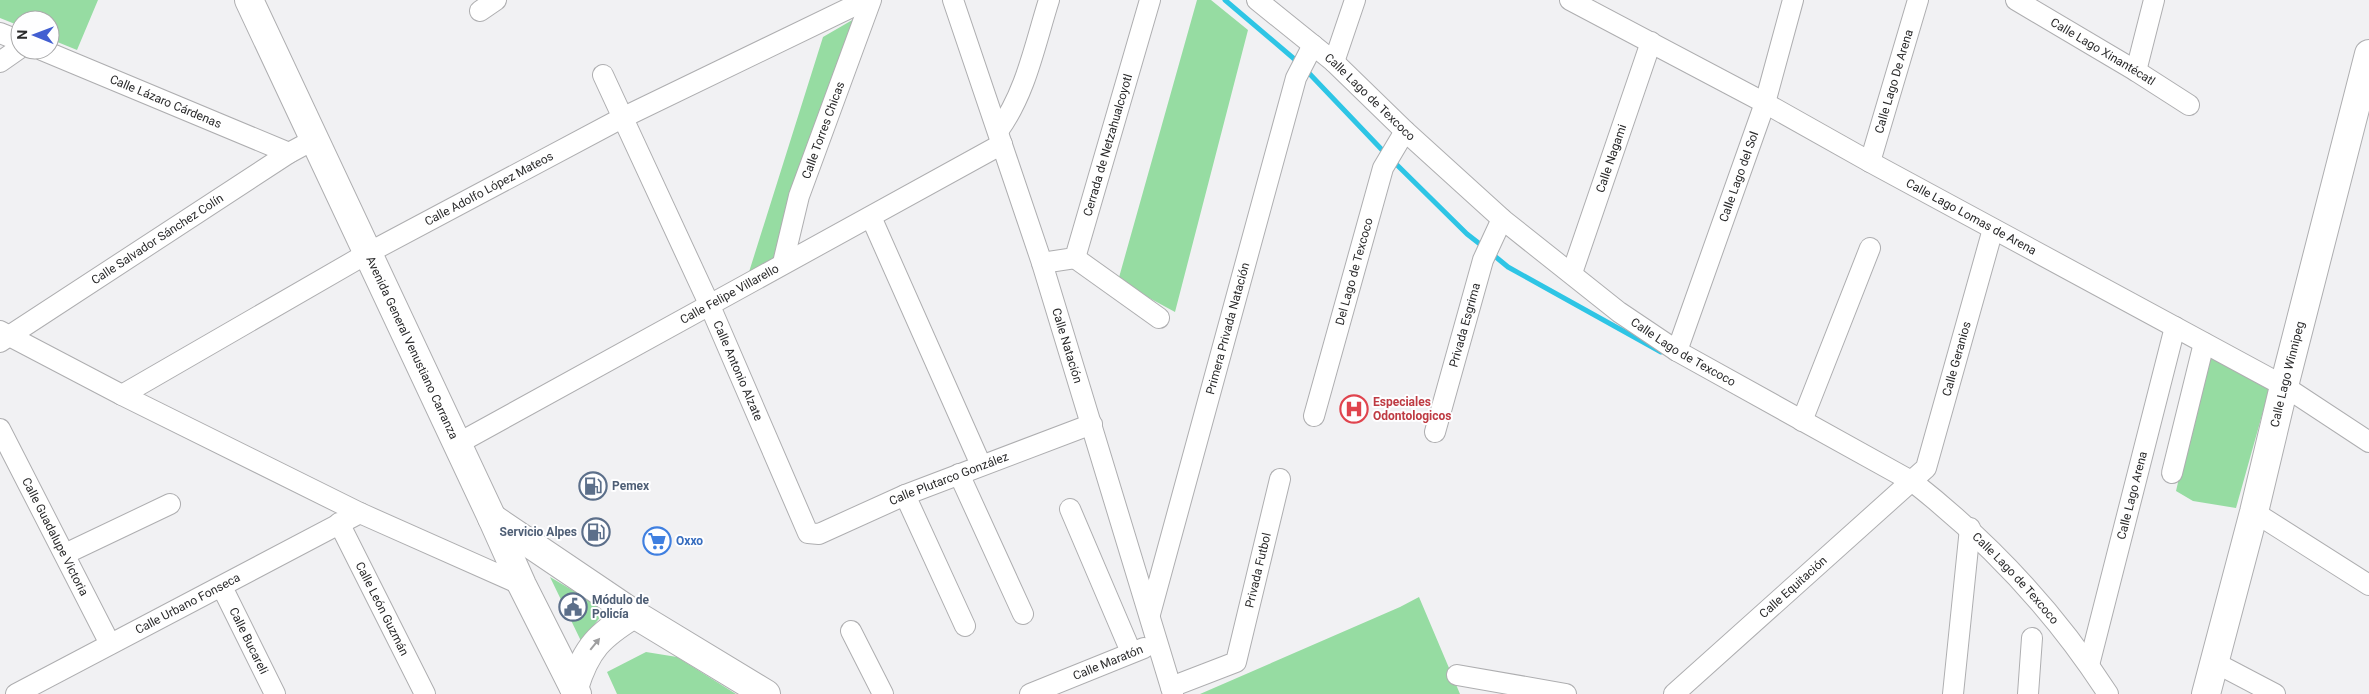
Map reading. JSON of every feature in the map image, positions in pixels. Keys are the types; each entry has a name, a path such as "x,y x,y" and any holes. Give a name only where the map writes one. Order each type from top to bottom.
{"main road":[{"name":"Avenida General Venustiano Carranza","path":"249,0 573,692"},
{"name":"Calle Lago Winnipeg","path":"2206,694 2367,70"},
{"path":"492,518 634,614 766,694"},
{"path":"573,692 588,653 599,638 634,614"}],"street":[{"path":"480,11 496,0"},
{"name":"Calle Adolfo López Mateos","path":"122,395 368,254 622,118 866,0"},
{"name":"Calle Torres Chicas","path":"783,263 799,196 871,0"},
{"name":"Calle Natación","path":"953,0 1042,263 1172,691"},
{"path":"1000,137 1020,94 1049,0"},
{"name":"Cerrada de Netzahualcoyotl","path":"1075,258 1150,0"},
{"name":"Calle Lago de Texcoco","path":"1257,0 1306,57 1334,62 1395,148 1500,224 1572,273 1644,330 1677,351 1913,482 1970,528 2035,598 2089,664 2108,694"},
{"path":"1334,62 1355,0"},
{"name":"Calle Lago Lomas de Arena","path":"1570,0 1765,103 1870,162 2284,386 2369,442"},
{"name":"Calle Lago del Sol","path":"1677,351 1765,103 1793,0"},
{"name":"Calle Lago De Arena","path":"1870,162 1918,0"},
{"name":"Calle Lago Xinantécatl","path":"2016,0 2136,71 2189,105"},
{"path":"2136,71 2154,0"},
{"name":"Calle Nagami","path":"1572,273 1651,42"},
{"name":"Primera Privada Natación","path":"1150,615 1306,57"},
{"name":"Calle Lázaro Cárdenas","path":"60,58 289,153"},
{"name":"Calle Antonio Alzate","path":"603,74 710,306 806,531"},
{"name":"Calle Felipe Villarello","path":"457,444 710,306 783,263 871,217 1000,137"},
{"name":"Calle Salvador Sánchez Colín","path":"3,336 289,153 315,139"},
{"name":"Del Lago de Texcoco","path":"1314,416 1395,148"},
{"path":"871,217 981,465"},
{"name":"Privada Esgrima","path":"1435,432 1485,257 1500,224"},
{"name":"Calle Geranios","path":"1913,482 1923,473 1930,462 1993,229"},
{"path":"1802,421 1870,248"},
{"path":"1042,263 1075,258 1159,318"},
{"name":"Calle Lago Arena","path":"2089,664 2175,327"},
{"path":"3,336 360,513 522,585"},
{"path":"2172,472 2204,343"},
{"name":"Calle Plutarco González","path":"806,531 812,534 819,534 905,495 1092,424"},
{"name":"Calle Guadalupe Victoria","path":"0,429 66,554 110,644"},
{"path":"959,474 1023,614"},
{"name":"Privada Futbol","path":"1172,691 1236,662 1280,479"},
{"name":"Calle Equitación","path":"1674,694 1913,482"},
{"path":"905,495 965,626"},
{"path":"66,554 170,504"},
{"path":"1070,508 1131,652"},
{"path":"2254,512 2369,585"},
{"name":"Calle Urbano Fonseca","path":"16,694 360,513"},
{"name":"Calle León Guzmán","path":"338,523 425,694"},
{"path":"1953,694 1970,528"},
{"name":"Calle Bucareli","path":"222,587 275,694"},
{"path":"851,631 883,694"},
{"path":"2028,694 2032,638"},
{"name":"Calle Maratón","path":"1030,694 1131,652 1157,644"},
{"path":"2214,662 2275,694"},
{"path":"1457,675 1566,694"}],"green space":[{"path":"0,0 98,0 77,50 60,43 60,10 10,10 10,22 0,18"},
{"path":"1197,0 1211,0 1248,30 1175,312 1118,281"},
{"path":"854,19 775,257 749,272 823,37"},
{"path":"2208,354 2269,390 2236,508 2193,501 2176,491"},
{"path":"550,577 606,610 581,641"},
{"path":"1419,597 1460,694 1200,694 1400,607"},
{"path":"646,652 677,657 736,694 617,694 607,672"}],"waterway":[{"path":"1225,0 1299,63"},
{"path":"1305,69 1385,153"},
{"path":"1393,161 1467,234 1485,248"},
{"path":"1491,253 1508,267 1661,352"}],"place":[{"name":"Especiales Odontologicos","path":"1354,409"},
{"name":"Pemex","path":"593,486"},
{"name":"Servicio Alpes","path":"596,532"},
{"name":"Oxxo","path":"657,541"},
{"name":"Módulo de Policía","path":"573,607"}]}
